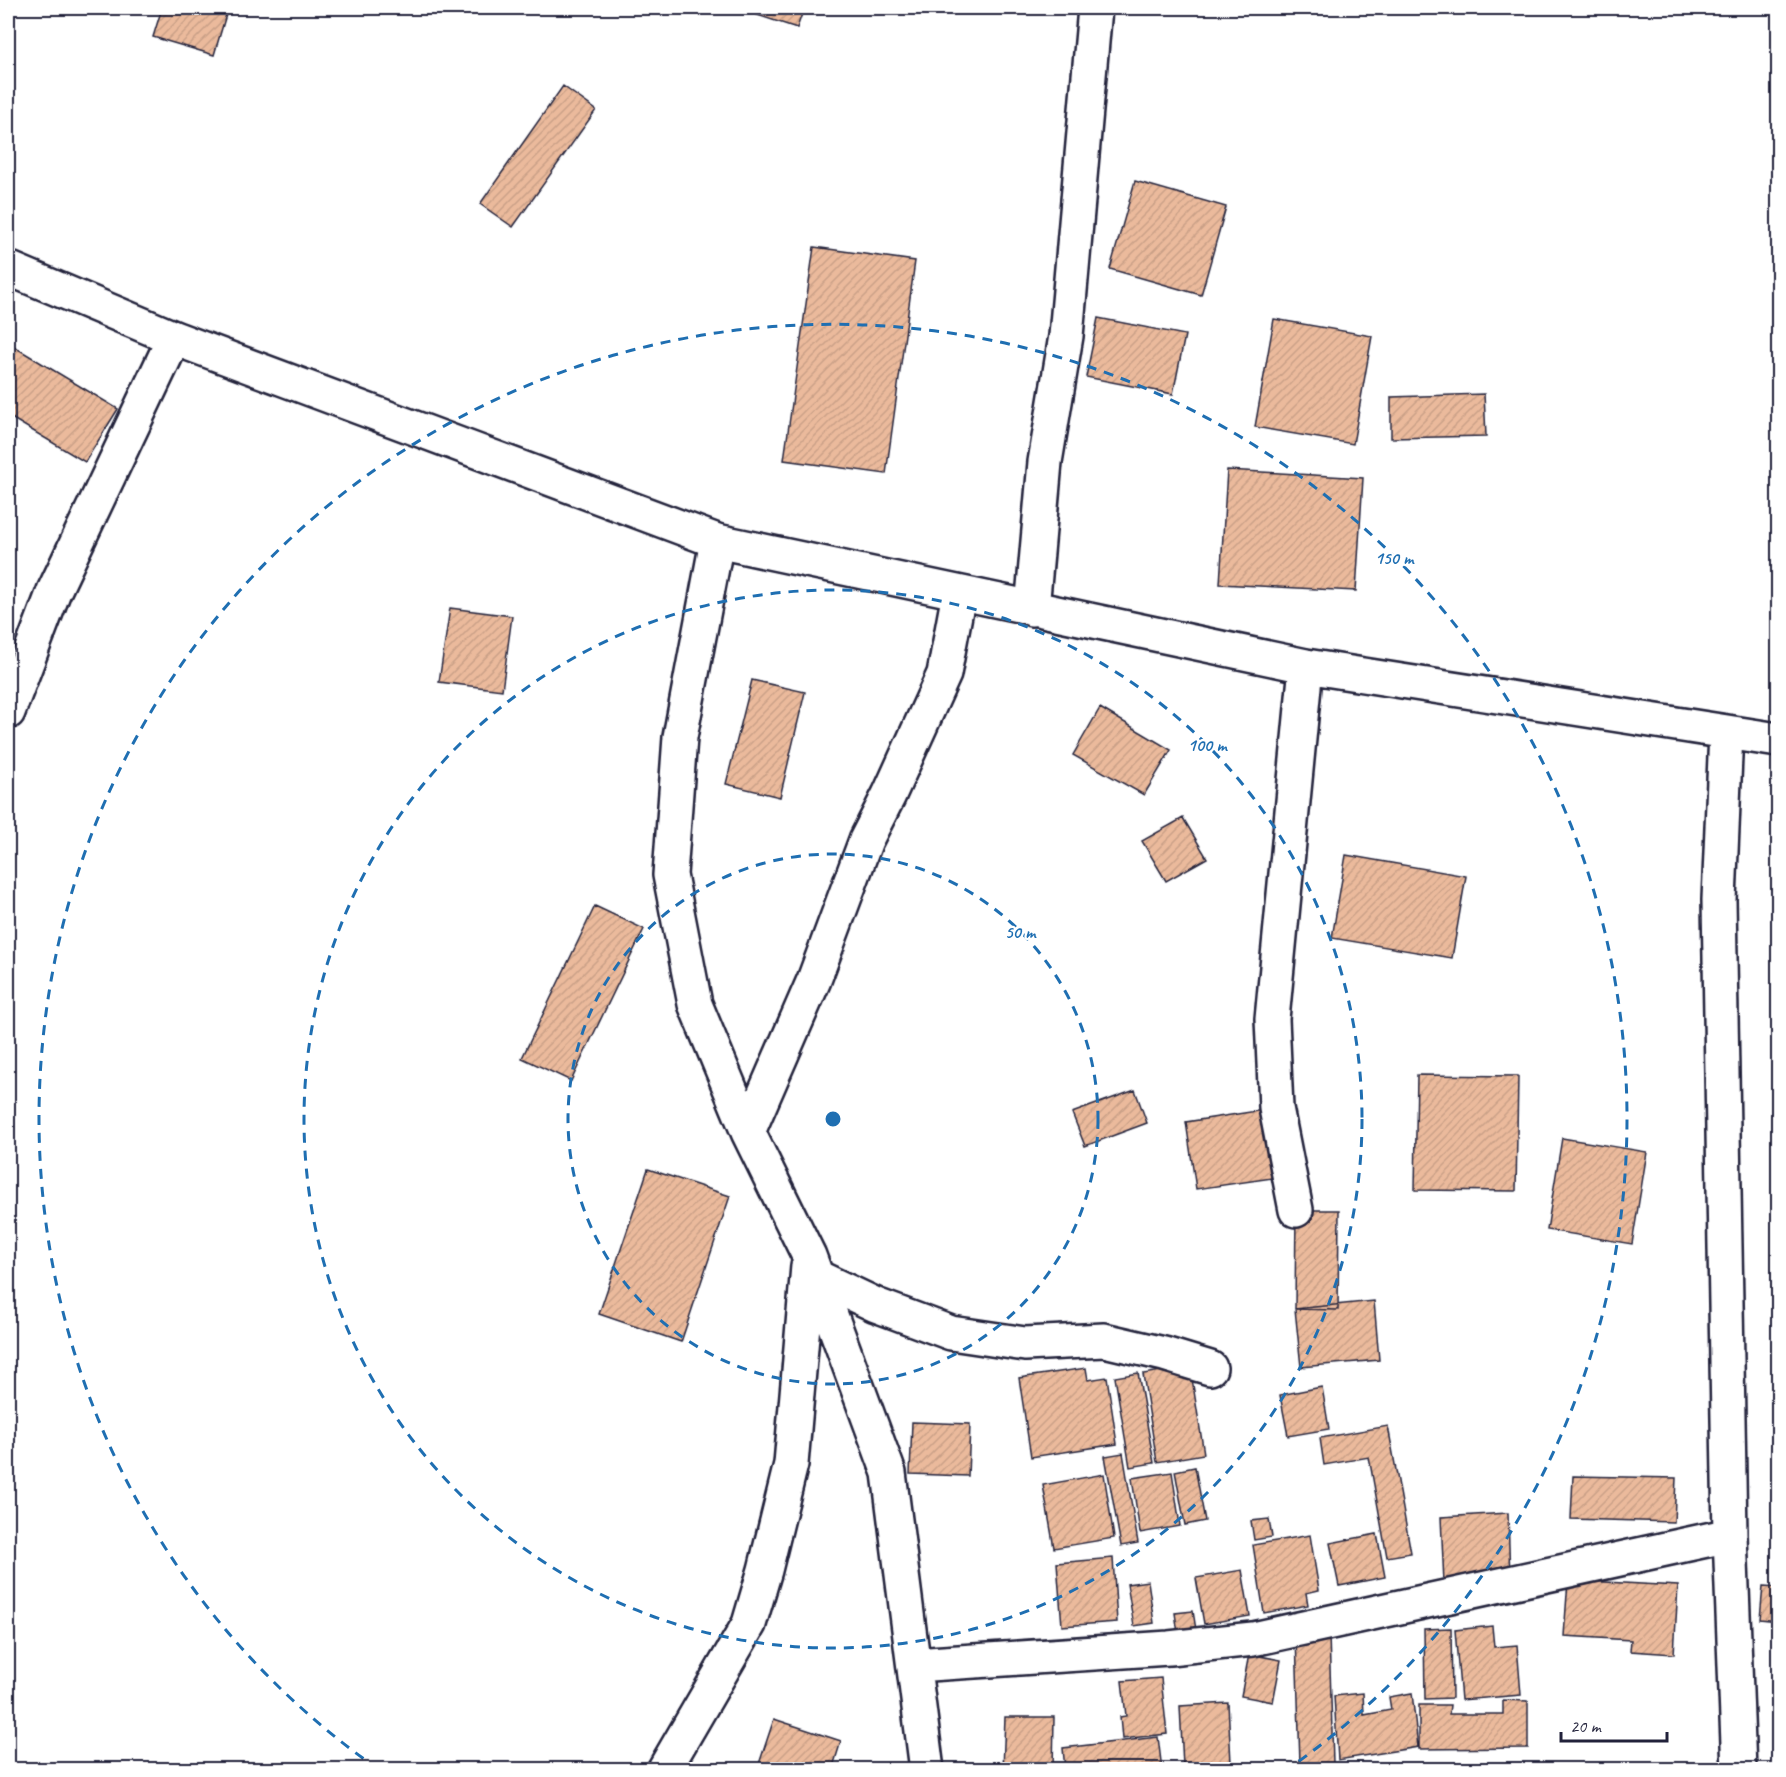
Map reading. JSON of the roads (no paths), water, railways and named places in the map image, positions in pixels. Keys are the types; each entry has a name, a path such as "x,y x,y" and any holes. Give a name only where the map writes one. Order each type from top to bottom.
{"street":[{"path":"1032,609 1045,462 1066,336 1095,8"},
{"path":"8,268 174,338 717,541 1306,666 1779,740"},
{"path":"8,712 54,591 174,338"},
{"path":"717,541 680,736 670,875 695,1004 748,1132 813,1266 889,1473 927,1770"},
{"path":"748,1132 814,980 866,840 944,674 959,593"},
{"path":"1296,1210 1276,1108 1272,1020 1306,666"},
{"path":"1726,732 1719,900 1730,1535 1739,1770"},
{"path":"813,1266 876,1305 951,1333 1025,1344 1104,1340 1210,1368"},
{"path":"664,1770 749,1624 765,1570 791,1464 813,1266"},
{"path":"914,1665 1169,1648 1253,1640 1730,1535"}]}
